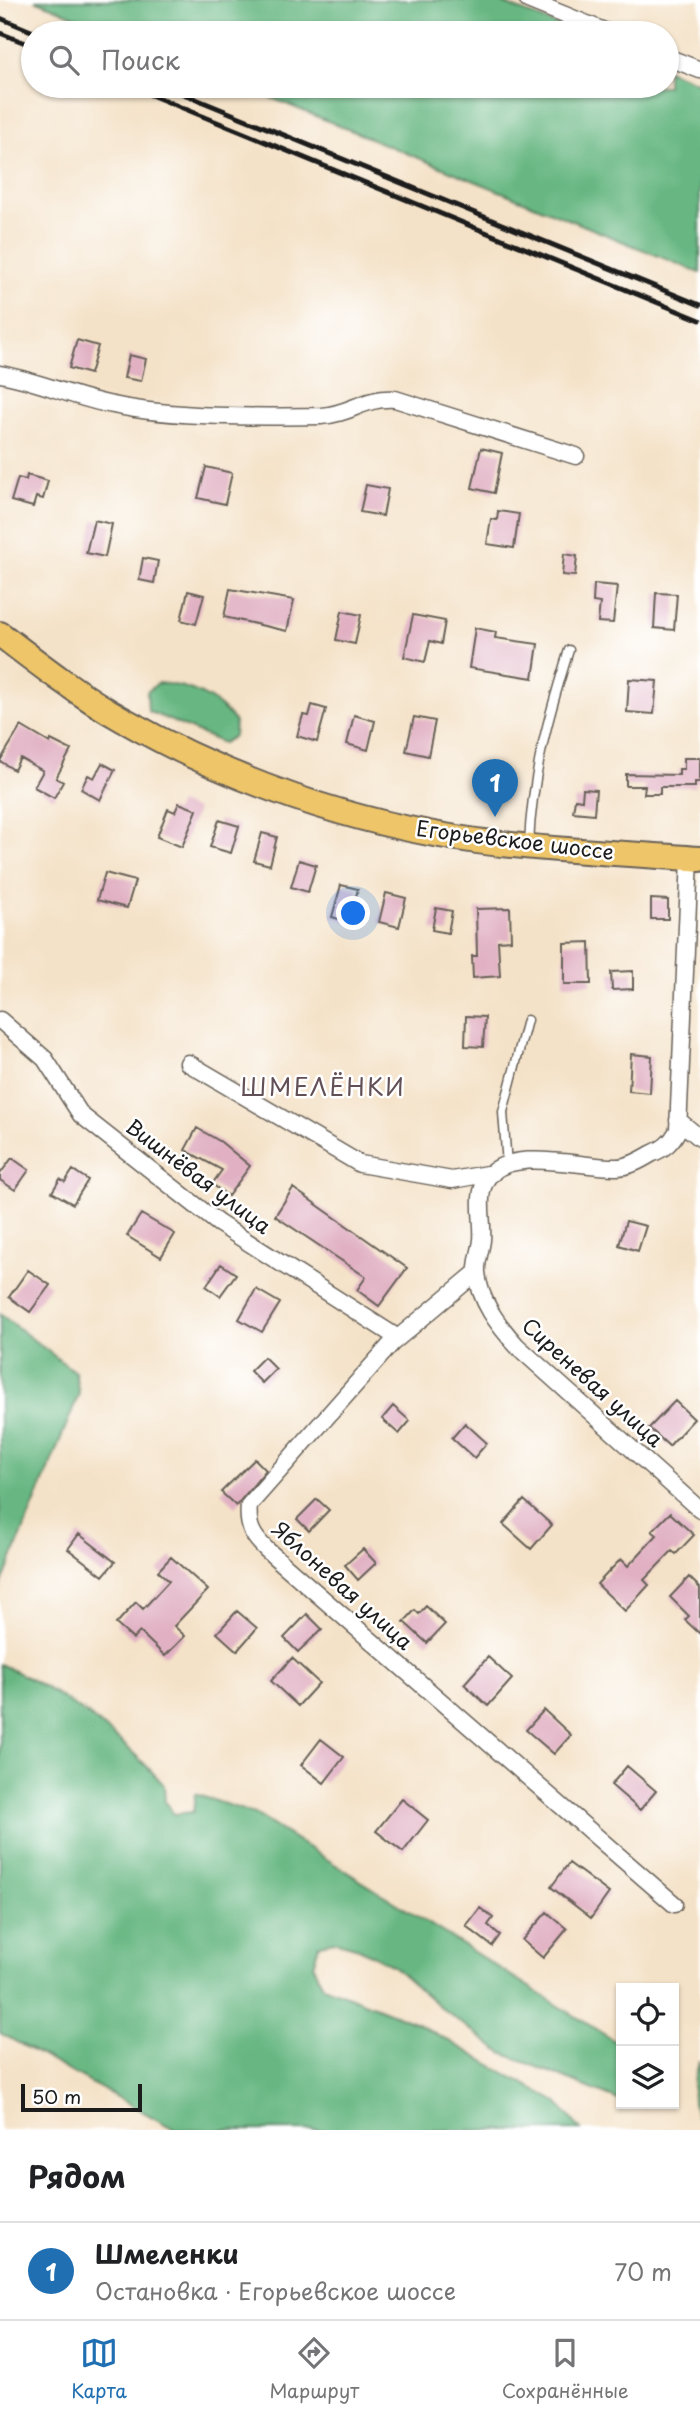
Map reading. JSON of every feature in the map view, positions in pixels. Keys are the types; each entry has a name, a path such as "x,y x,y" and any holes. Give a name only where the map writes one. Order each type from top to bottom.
{"main road":[{"name":"Егорьевское шоссе","path":"0,634 56,677 120,718 207,762 346,814 417,831 529,846 695,858"}],"street":[{"path":"528,0 580,21"},
{"path":"679,62 700,70"},
{"path":"0,374 26,378 113,405 160,411 321,416 342,414 374,397 395,399 576,456"},
{"path":"188,1063 360,1164 452,1180 548,1161 620,1167 671,1143 678,1130 695,858"},
{"name":"Вишнёвая улица","path":"0,1020 45,1059 81,1115 218,1223 398,1338"},
{"path":"678,1120 700,1139"},
{"path":"477,1272 483,1237 480,1218 482,1193 487,1178 500,1169"},
{"name":"Яблоневая улица","path":"477,1272 398,1338 249,1505 248,1521 253,1536 674,1904"},
{"name":"Сиреневая улица","path":"477,1272 485,1300 497,1324 517,1346 700,1510"}],"lane":[{"path":"529,846 531,795 569,650"},
{"path":"500,1169 503,1112 527,1020"}],"green space":[{"path":"35,0 495,0 547,21 86,21"},
{"path":"679,75 700,83 700,273 271,98 679,98"},
{"path":"158,683 180,686 210,699 235,722 234,736 223,743 148,711 147,692"},
{"path":"0,1314 75,1372 79,1394 0,1588"},
{"path":"0,1664 46,1688 109,1731 164,1785 165,1802 174,1814 193,1812 195,1794 255,1814 616,2042 616,2099 502,2053 441,2008 393,1966 359,1948 334,1941 319,1944 313,1966 323,1986 417,2023 558,2103 581,2130 176,2130 0,2033"},
{"path":"700,2061 700,2123 694,2108 693,2092"}],"building":[{"path":"77,340 98,346 90,374 69,368"},
{"path":"129,355 146,359 141,381 124,378"},
{"path":"481,448 502,453 494,493 472,488"},
{"path":"206,467 232,473 225,504 198,498"},
{"path":"27,475 48,481 43,499 36,497 33,507 11,501 18,478 26,480"},
{"path":"366,485 388,489 383,516 360,512"},
{"path":"498,511 519,514 514,548 487,544 491,519 497,520"},
{"path":"94,520 112,524 105,557 86,553"},
{"path":"564,554 577,556 575,576 562,575"},
{"path":"143,558 158,561 154,583 139,580"},
{"path":"594,584 617,586 613,623 598,622 600,603 593,602"},
{"path":"230,589 294,600 287,631 224,617"},
{"path":"188,591 204,595 196,624 181,620"},
{"path":"656,593 677,594 674,630 654,628"},
{"path":"342,611 361,615 355,644 336,640"},
{"path":"413,615 445,621 441,644 430,641 425,662 404,657"},
{"path":"475,628 496,632 495,638 538,644 533,678 469,668"},
{"path":"629,679 657,681 654,714 627,712"},
{"path":"312,705 326,709 317,742 297,736 303,715 309,716"},
{"path":"354,715 375,721 368,750 347,744"},
{"path":"414,717 435,721 428,756 406,751"},
{"path":"21,726 50,743 51,740 71,750 56,778 63,782 54,798 34,787 43,771 20,758 14,770 0,761"},
{"path":"684,758 700,758 700,782 695,782 695,787 660,787 660,794 644,794 645,786 626,786 626,774 679,775 679,769 684,769"},
{"path":"102,763 115,770 100,800 81,789 88,775 94,778"},
{"path":"583,789 596,790 594,814 573,812 575,799 582,800"},
{"path":"179,803 197,810 182,847 157,837 168,809 175,812"},
{"path":"219,820 239,826 231,853 210,847"},
{"path":"262,833 277,837 270,865 254,861"},
{"path":"299,860 316,865 308,892 291,887"},
{"path":"105,873 135,881 127,908 97,900"},
{"path":"341,885 358,889 349,922 332,917"},
{"path":"386,893 406,898 399,927 379,922"},
{"path":"651,899 668,900 668,919 651,919"},
{"path":"436,908 452,911 448,933 432,930"},
{"path":"510,908 511,940 498,941 500,976 473,978 472,956 477,956 476,909"},
{"path":"590,942 591,984 564,984 564,943"},
{"path":"633,971 633,989 612,990 611,972"},
{"path":"466,1016 485,1017 483,1047 465,1046"},
{"path":"631,1054 652,1056 650,1093 629,1091"},
{"path":"197,1128 221,1142 250,1166 228,1196 212,1184 222,1170 185,1150"},
{"path":"12,1158 29,1170 15,1190 0,1180 0,1174"},
{"path":"73,1170 88,1180 73,1204 52,1192 60,1179 65,1182"},
{"path":"293,1188 407,1268 379,1306 357,1290 366,1277 275,1216"},
{"path":"141,1214 175,1234 161,1257 127,1236"},
{"path":"626,1221 646,1226 638,1251 619,1245"},
{"path":"221,1264 236,1274 220,1296 206,1286"},
{"path":"28,1270 50,1285 30,1312 9,1297"},
{"path":"256,1289 280,1303 262,1332 239,1319"},
{"path":"264,1357 276,1369 262,1383 250,1371"},
{"path":"675,1401 694,1419 669,1446 649,1428"},
{"path":"393,1406 410,1421 399,1434 382,1419"},
{"path":"465,1423 487,1443 474,1458 452,1438"},
{"path":"255,1459 266,1470 236,1506 221,1492"},
{"path":"317,1499 329,1510 309,1531 297,1519"},
{"path":"524,1500 552,1525 531,1549 503,1524"},
{"path":"670,1513 694,1535 676,1554 672,1551 644,1580 649,1585 625,1611 597,1584 621,1559 628,1566 657,1535 652,1531"},
{"path":"79,1534 115,1562 103,1576 68,1549"},
{"path":"363,1549 376,1563 358,1580 345,1565"},
{"path":"171,1557 208,1590 174,1626 185,1636 165,1656 140,1632 133,1639 116,1624 136,1602 143,1609 169,1581 158,1571"},
{"path":"689,1577 700,1588 700,1634 685,1620 689,1616 670,1597"},
{"path":"426,1606 445,1624 427,1643 404,1622 415,1610 419,1614"},
{"path":"237,1611 257,1628 237,1651 217,1633"},
{"path":"307,1614 322,1629 298,1652 284,1638"},
{"path":"488,1657 512,1679 488,1706 464,1684"},
{"path":"292,1658 319,1683 298,1706 271,1681"},
{"path":"544,1710 571,1735 554,1754 526,1730"},
{"path":"321,1739 344,1757 324,1783 301,1765"},
{"path":"627,1766 656,1791 640,1810 611,1785"},
{"path":"402,1799 428,1820 403,1852 376,1831"},
{"path":"569,1863 609,1893 591,1918 551,1887"},
{"path":"480,1908 493,1918 488,1925 500,1935 492,1946 466,1926"},
{"path":"547,1912 567,1929 543,1958 522,1940"}],"railway":[{"path":"0,18 21,27"},
{"path":"0,33 21,41"},
{"path":"158,98 700,320"},
{"path":"193,98 700,305"}],"place":[{"name":"Шмеленки","path":"495,817"}],"district":[{"name":"ШМЕЛЁНКИ","path":"323,1088"}]}
